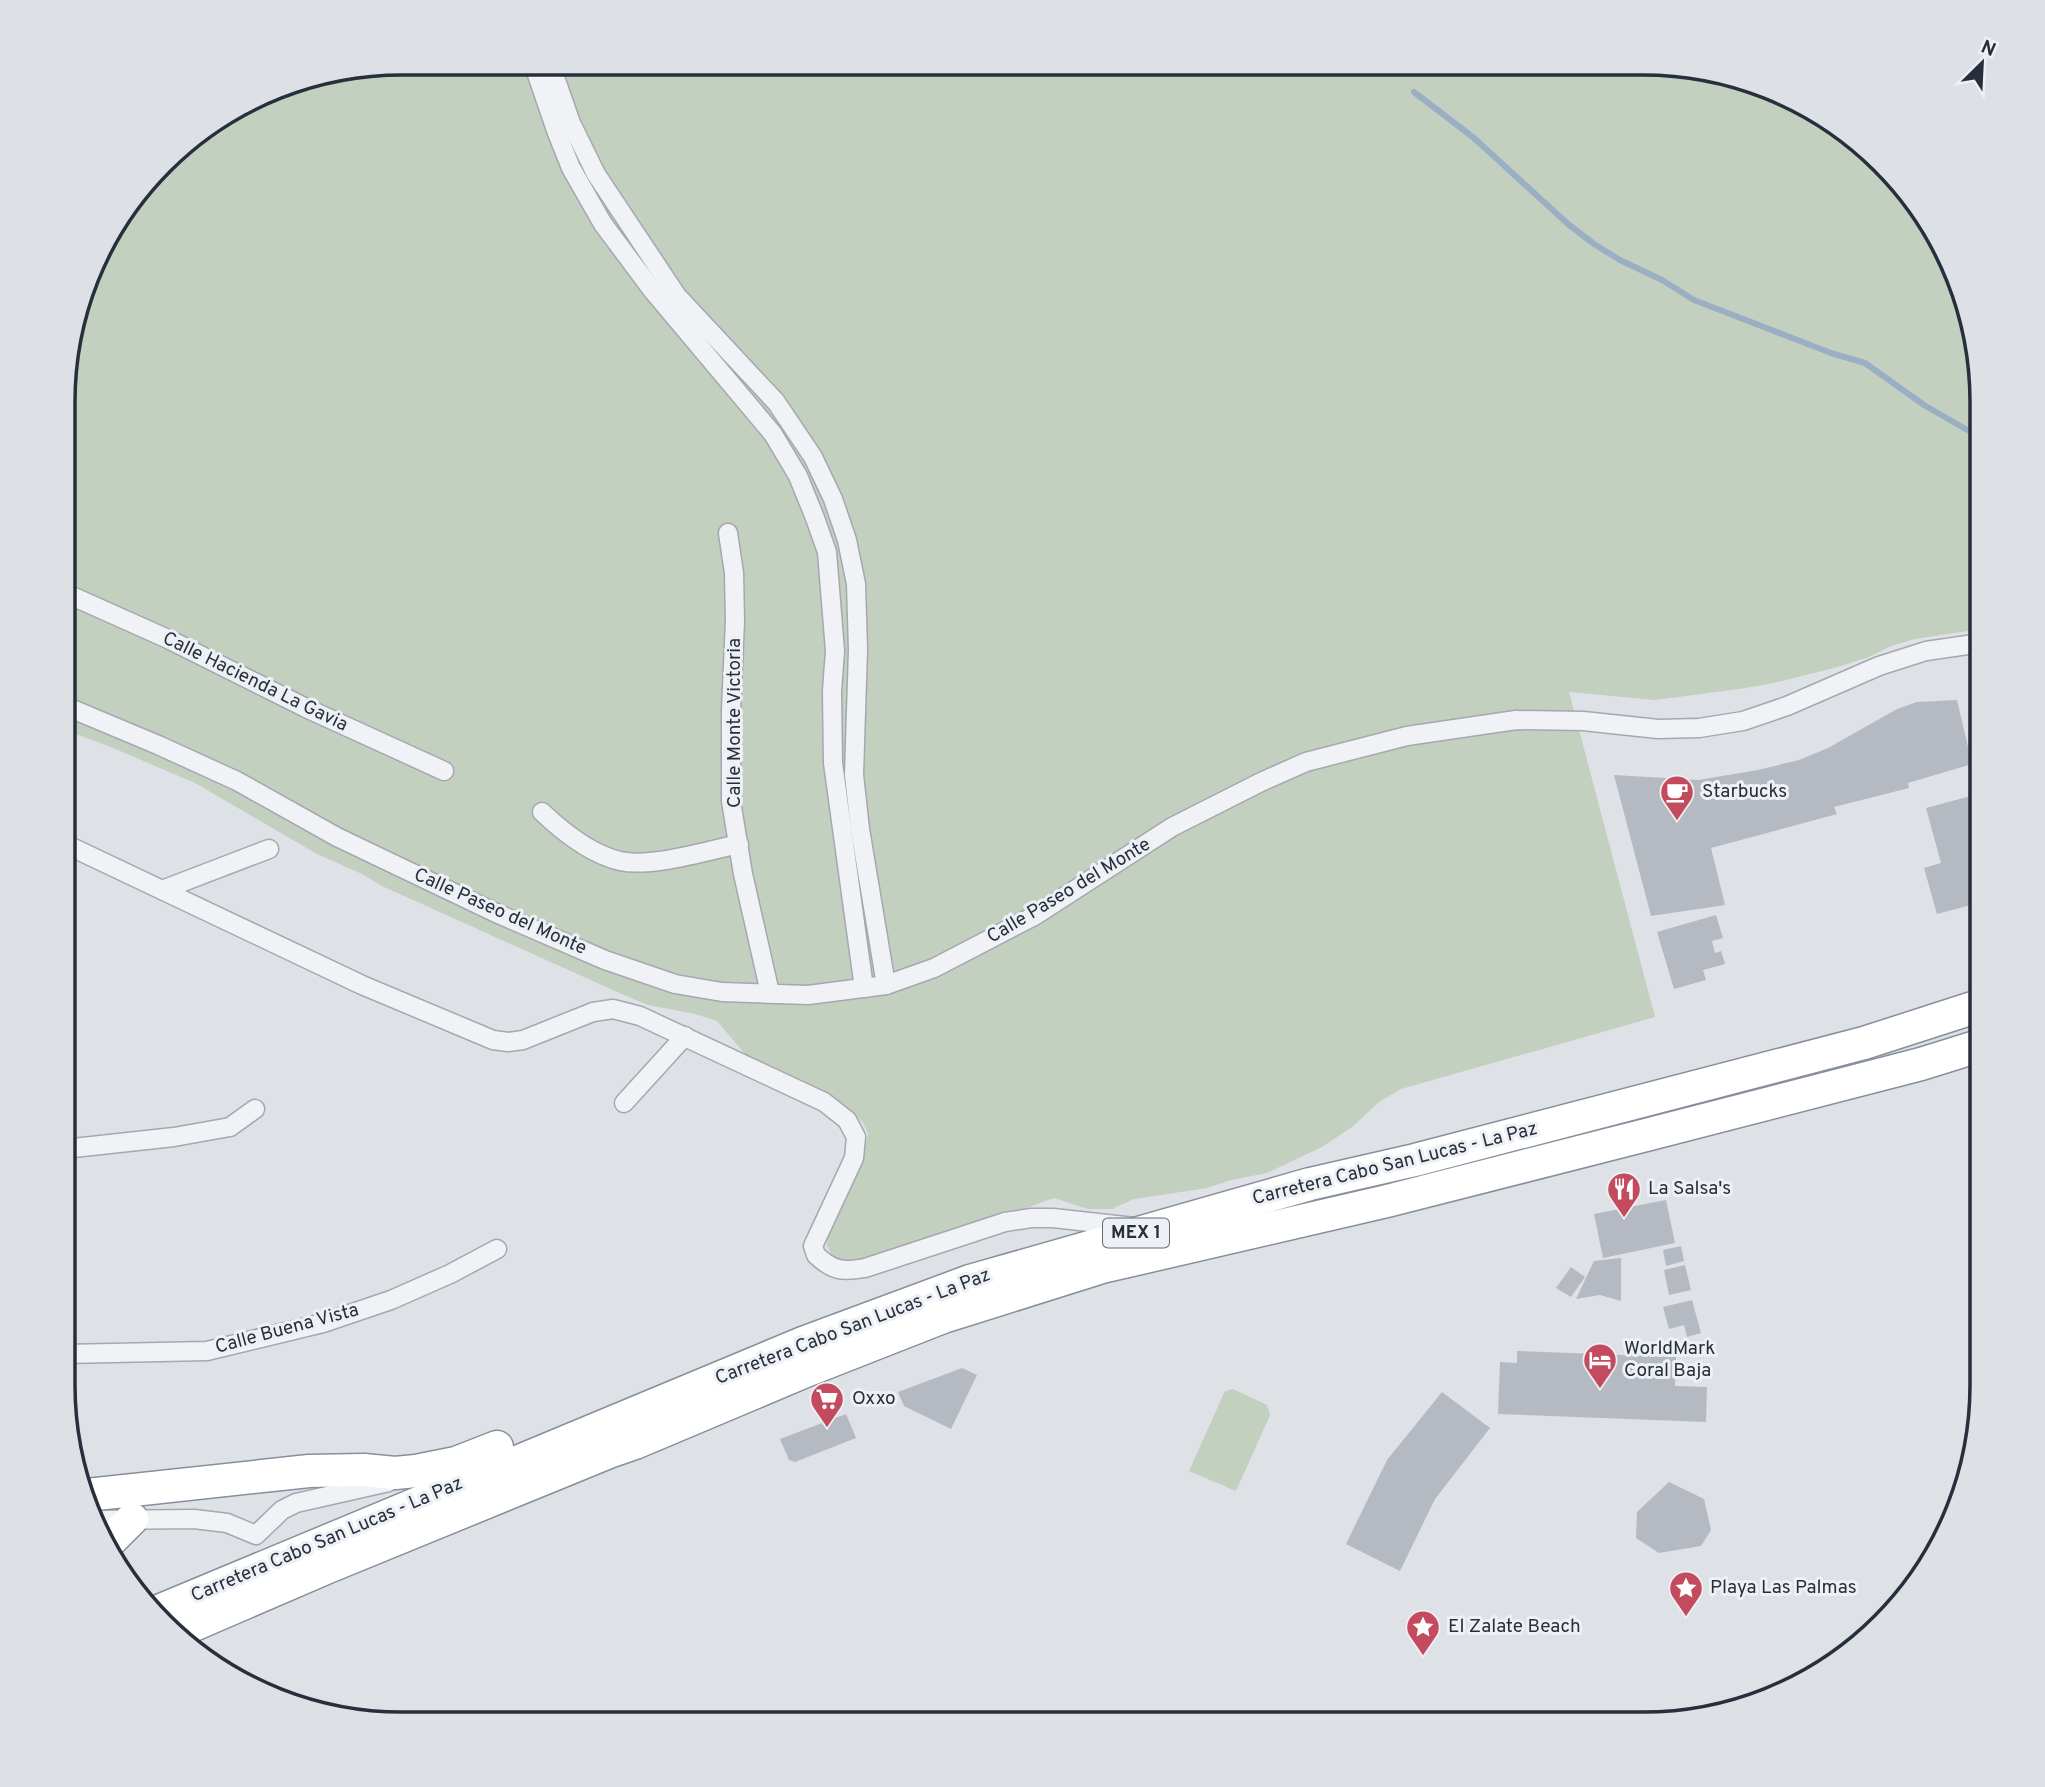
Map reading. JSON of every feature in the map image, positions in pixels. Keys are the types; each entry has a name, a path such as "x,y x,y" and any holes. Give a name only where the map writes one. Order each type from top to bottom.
{"highway":[{"name":"Carretera Cabo San Lucas - La Paz","path":"183,1628 264,1581 803,1343 970,1281 1310,1184 1415,1160 1786,1064 1970,1009"},
{"name":"Carretera Cabo San Lucas - La Paz","path":"322,1555 635,1443 943,1317 1035,1287 1102,1267 1387,1200 1757,1107 1970,1049"},
{"path":"94,1494 279,1474 337,1470 395,1473 456,1463 682,1376 803,1343"},
{"path":"114,1538 132,1520"},
{"name":"Carretera Cabo San Lucas - La Paz","path":"165,1610 264,1581"}],"street":[{"path":"537,75 571,168 603,224 653,291 773,434 798,476 816,518 827,552 835,651 832,691 833,763 864,988"},
{"path":"554,75 572,123 596,174 641,243 677,296 776,402 813,457 832,499 846,540 856,584 858,650 854,775 860,829 886,985"},
{"name":"Calle Monte Victoria","path":"727,533 734,573 735,621 731,801 743,874 770,993"},
{"name":"Calle Hacienda La Gavia","path":"75,597 444,771"},
{"name":"Calle Paseo del Monte","path":"75,710 237,781 337,837 496,913 604,960 675,984 722,992 808,995 886,985 934,968 1036,915 1172,827 1306,762 1407,736 1516,720 1583,721 1658,729 1699,728 1743,721 1787,706 1891,662 1926,651 1970,645"},
{"path":"835,651 858,650"},
{"path":"542,812 563,832 593,850 620,861 663,860 738,844"},
{"path":"75,849 362,985 493,1040 523,1040 593,1012 613,1009 640,1016 824,1102 847,1119 856,1137 854,1158 813,1246 816,1255 835,1269 865,1268 1005,1222 1031,1218 1152,1229"},
{"path":"162,890 268,849"},
{"path":"624,1103 685,1036"},
{"path":"75,1148 174,1137 230,1127 255,1108"},
{"name":"Calle Buena Vista","path":"75,1354 207,1351 310,1326 391,1300 450,1274 497,1249"},
{"path":"105,1520 194,1519 227,1523 256,1535 282,1510 296,1503 428,1473 456,1463"}],"green space":[{"path":"403,75 1642,75 1685,78 1727,86 1768,100 1824,130 1858,156 1889,187 1915,221 1945,277 1959,318 1967,360 1970,403 1970,631 1915,639 1834,668 1739,689 1655,700 1569,692 1655,1017 1401,1089 1379,1102 1352,1127 1322,1147 1267,1173 1207,1188 1134,1199 1112,1209 1088,1209 1054,1198 889,1259 843,1262 832,1256 827,1245 828,1233 860,1167 868,1134 863,1123 846,1106 746,1055 717,1021 648,1005 382,886 317,854 195,783 75,734 75,403 78,360 86,318 100,277 119,239 143,203 171,171 203,143 239,119 277,100 318,86 360,78"},
{"path":"1233,1389 1267,1405 1270,1415 1236,1491 1189,1471 1225,1391"}],"building":[{"path":"1957,700 1970,765 1908,783 1909,788 1834,807 1837,814 1711,848 1725,905 1651,916 1614,775 1698,780 1758,770 1799,760 1828,748 1897,709 1917,702"},
{"path":"1970,796 1970,905 1937,914 1924,868 1941,863 1926,808"},
{"path":"1716,915 1723,938 1712,941 1715,953 1721,951 1725,964 1703,970 1706,980 1674,989 1657,932"},
{"path":"1666,1200 1675,1243 1603,1258 1594,1214"},
{"path":"1681,1246 1684,1261 1666,1266 1663,1250"},
{"path":"1621,1258 1621,1301 1600,1295 1576,1299 1594,1261"},
{"path":"1685,1265 1691,1290 1669,1295 1664,1270"},
{"path":"1571,1267 1585,1277 1571,1297 1556,1288"},
{"path":"1692,1300 1701,1333 1687,1337 1684,1325 1669,1329 1663,1307"},
{"path":"1517,1351 1676,1357 1675,1386 1707,1387 1706,1422 1498,1414 1500,1362 1517,1363"},
{"path":"962,1368 977,1375 951,1429 904,1406 898,1392"},
{"path":"1442,1392 1490,1428 1435,1499 1400,1571 1346,1544 1387,1460"},
{"path":"846,1414 856,1438 795,1462 789,1460 780,1439"},
{"path":"1669,1482 1704,1499 1711,1530 1701,1546 1659,1553 1636,1538 1637,1512"}],"waterway":[{"path":"1414,92 1474,138 1568,224 1620,260 1662,280 1694,300 1831,353 1865,363 1924,405 1970,432"}],"place":[{"name":"Starbucks","path":"1677,822"},
{"name":"La Salsa's","path":"1624,1219"},
{"name":"WorldMark Coral Baja","path":"1600,1390"},
{"name":"Oxxo","path":"827,1429"},
{"name":"Playa Las Palmas","path":"1686,1618"},
{"name":"El Zalate Beach","path":"1423,1657"}]}
